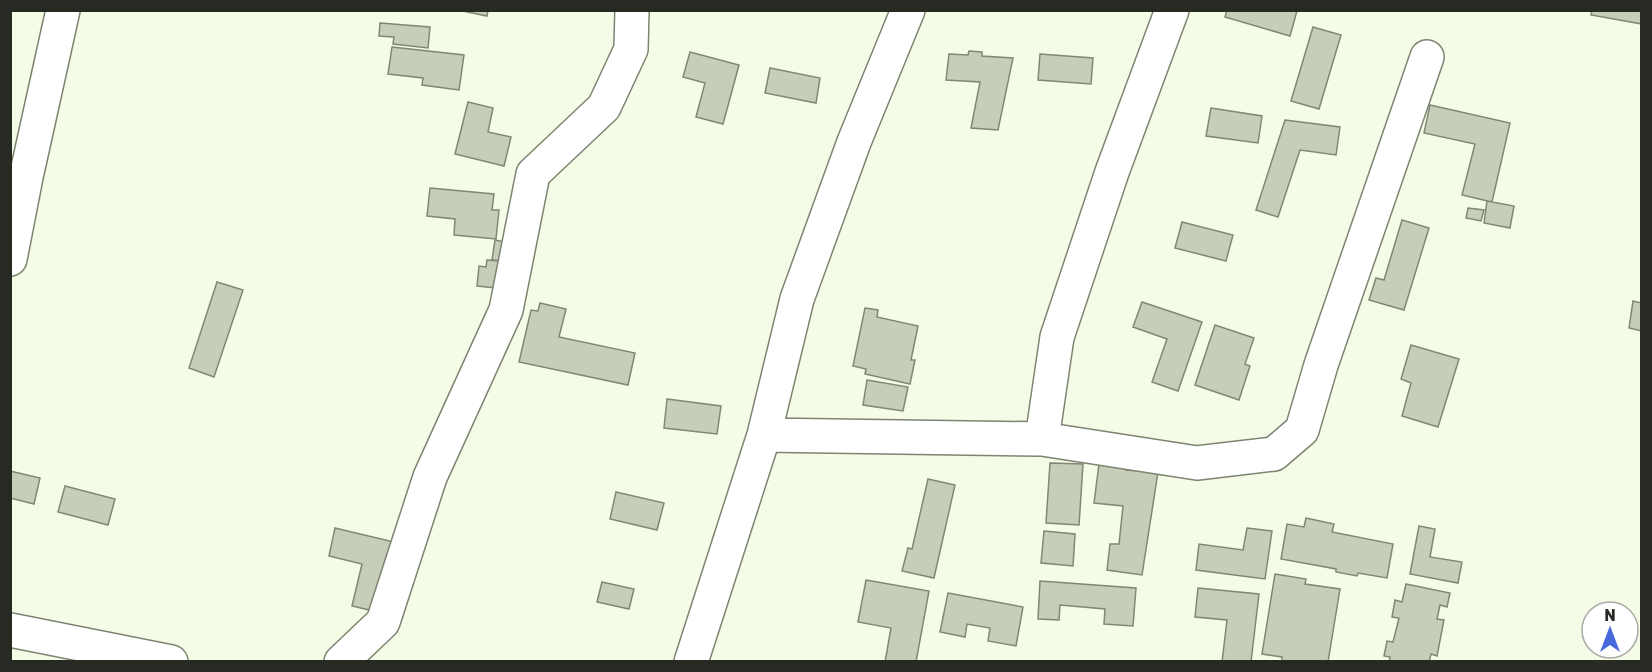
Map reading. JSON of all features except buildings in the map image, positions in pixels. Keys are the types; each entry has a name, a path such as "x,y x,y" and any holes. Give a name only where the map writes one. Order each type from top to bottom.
{"street":[{"path":"10,259 63,10"},
{"path":"341,662 383,622 398,582 430,477 506,310 533,174 604,107 631,49 632,10"},
{"path":"691,662 764,435 796,299 854,142 908,10"},
{"path":"1042,439 1057,337 1112,172 1172,10"},
{"path":"764,435 1042,439 1197,463 1274,454 1302,430 1321,365 1427,57"},
{"path":"10,630 171,662"}]}
